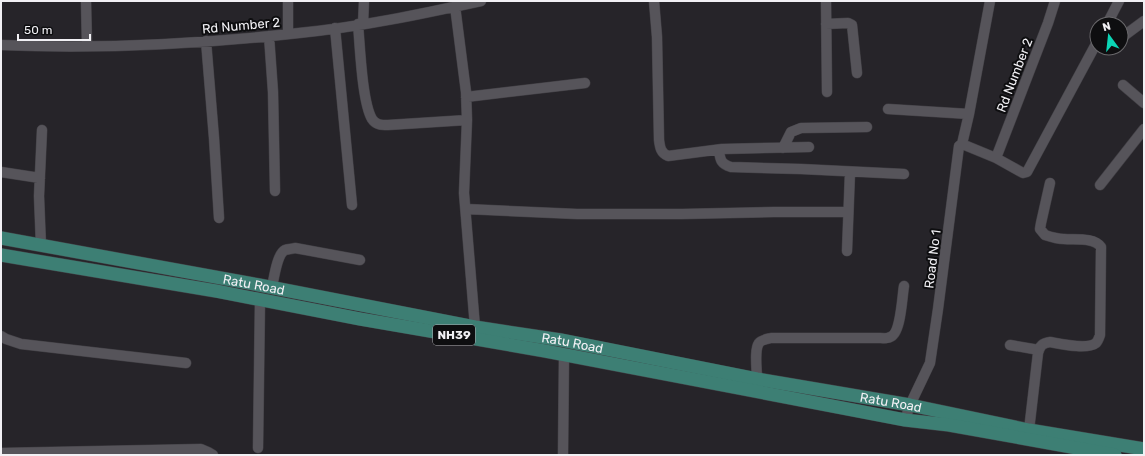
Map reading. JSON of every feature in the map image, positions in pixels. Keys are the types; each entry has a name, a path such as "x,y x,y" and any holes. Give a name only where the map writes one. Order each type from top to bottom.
{"main road":[{"name":"Ratu Road","path":"1,238 272,287 475,328 561,340 757,379 910,405 1029,430 1144,449"},
{"name":"Ratu Road","path":"1,254 564,354 906,420 970,429 1115,455"}],"street":[{"path":"86,1 87,46"},
{"path":"288,1 288,34"},
{"path":"364,1 360,24 365,98 372,119 378,124 388,125 467,120"},
{"name":"Rd Number 2","path":"1,45 52,47 87,46 206,41 269,36 396,19 440,5 455,6 481,1"},
{"path":"654,1 657,37 660,149 664,154 668,156 719,150 809,147"},
{"path":"826,1 827,92"},
{"name":"Road No 1","path":"906,420 910,405 930,363 960,146 962,144 969,114 988,22 990,1"},
{"name":"Rd Number 2","path":"996,158 1055,1"},
{"path":"1111,16 1119,1"},
{"path":"455,6 463,62 466,97 467,120 464,181 475,328"},
{"path":"1129,32 1144,21"},
{"path":"826,24 848,23 852,25 857,74"},
{"path":"334,28 352,206"},
{"path":"269,36 273,92 275,191"},
{"path":"206,41 219,218"},
{"path":"962,144 996,158 1023,173 1027,172 1089,56"},
{"path":"466,97 585,83"},
{"path":"1123,85 1144,103"},
{"path":"888,109 969,114"},
{"path":"783,148 790,132 801,128 867,127"},
{"path":"1100,185 1144,129"},
{"path":"41,246 39,196 42,130"},
{"path":"719,150 722,163 731,167 904,174"},
{"path":"1,172 40,178"},
{"path":"847,251 850,172"},
{"path":"1029,430 1038,350 1040,346 1044,343 1050,342 1085,347 1092,346 1097,342 1100,335 1101,247 1091,241 1063,239 1045,235 1040,230 1050,183"},
{"path":"466,209 577,214 848,212"},
{"path":"272,287 279,258 285,250 295,248 360,260"},
{"path":"757,379 757,349 759,342 764,340 771,338 890,338 895,334 898,328 904,286"},
{"path":"258,448 260,299"},
{"path":"1,336 6,340 21,344 186,363"},
{"path":"1010,345 1038,350"},
{"path":"563,455 564,354"},
{"path":"1,453 201,450 213,455"}]}
